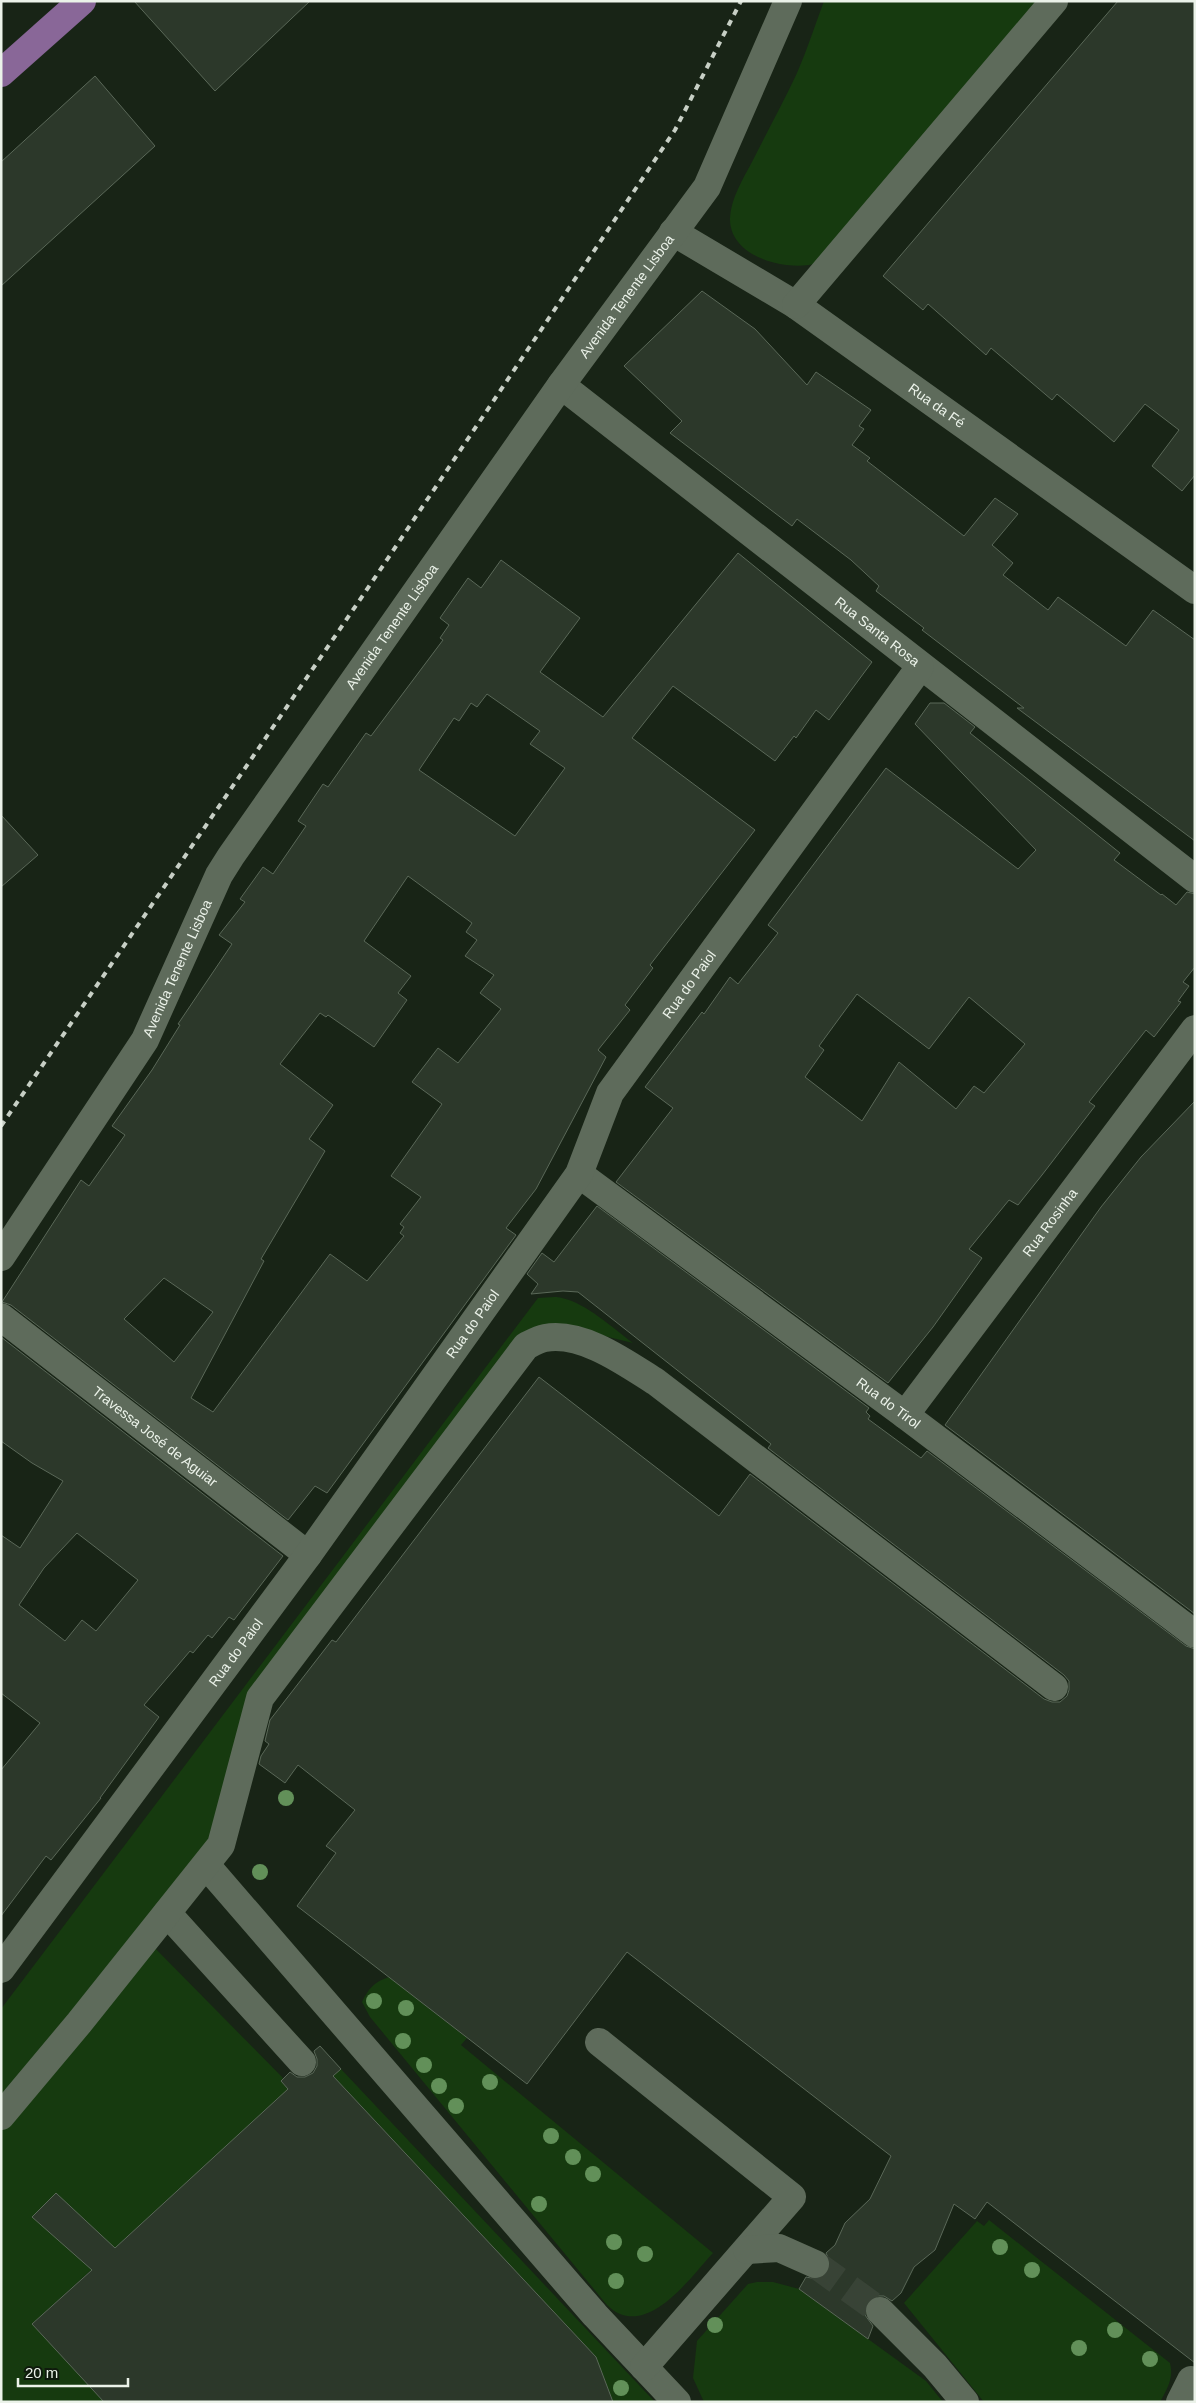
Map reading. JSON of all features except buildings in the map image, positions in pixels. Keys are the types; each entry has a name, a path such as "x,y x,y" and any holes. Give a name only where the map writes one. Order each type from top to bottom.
{"main road":[{"path":"1,73 82,1"}],"street":[{"name":"Avenida Tenente Lisboa","path":"1,1257 145,1040 215,884 232,856 561,384 707,187 788,1"},
{"path":"796,305 1054,1"},
{"name":"Rua da Fé","path":"673,232 796,305 1195,590"},
{"name":"Rua Santa Rosa","path":"561,384 920,667 1195,879"},
{"name":"Rua do Paiol","path":"1,1969 308,1555 579,1174 610,1093 920,667"},
{"name":"Rua Rosinha","path":"905,1415 1195,1029"},
{"name":"Rua do Tirol","path":"579,1174 905,1415 1195,1634"},
{"name":"Travessa José de Aguiar","path":"1,1317 308,1555"},
{"path":"1,2116 221,1845 260,1698 526,1346 545,1338 569,1339 607,1350 656,1382 1054,1687"},
{"path":"206,1864 595,2315 677,2402"},
{"path":"167,1913 302,2062"},
{"path":"599,2042 792,2197 644,2367"},
{"path":"747,2250 779,2248 814,2264"},
{"path":"880,2312 935,2366 965,2402"}],"green space":[{"path":"824,1 1039,1 814,264 802,266 774,263 748,252 739,243 732,231 731,211 738,189 797,73"},
{"path":"559,1297 581,1305 633,1343 596,1334 545,1338 260,1698 221,1845 146,1939 283,2078 281,2081 298,2101 278,2099 32,2324 104,2402 1,2402 1,2009 538,1298"},
{"path":"389,1977 467,2038 461,2045 713,2253 679,2291 651,2312 636,2316 621,2314 607,2305 370,2017 362,2002 372,1986"},
{"path":"341,2069 655,2402 613,2402 596,2357 333,2076"},
{"path":"989,2220 1170,2363 1170,2379 1160,2402 984,2402 904,2303 977,2221 984,2226"},
{"path":"773,2282 799,2289 926,2381 943,2402 704,2402 693,2378 697,2341 748,2284"}],"tunnel":[{"path":"815,2264 880,2311"}],"railway":[{"path":"1,1126 372,582 675,130 741,1"}]}
